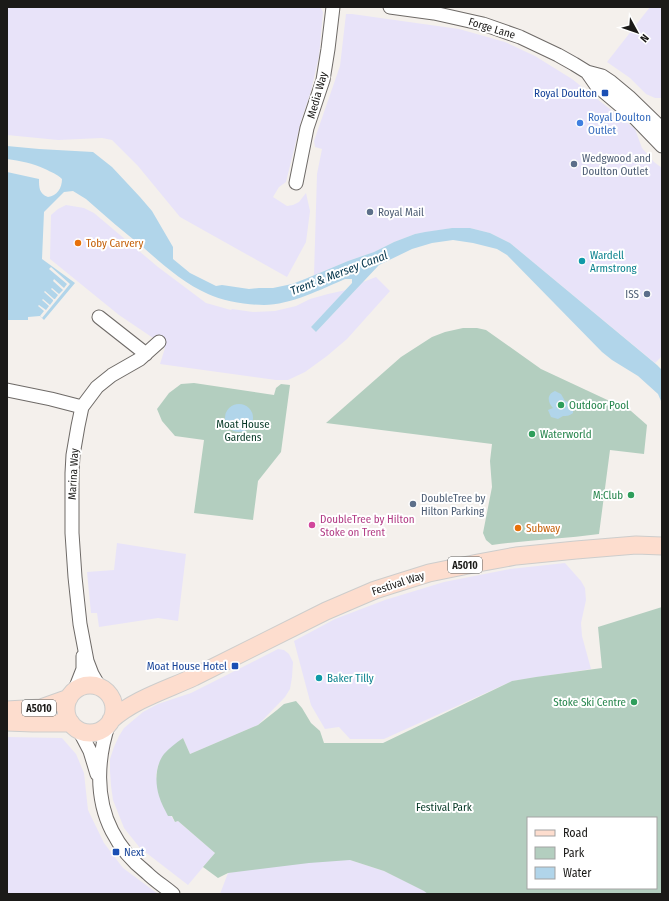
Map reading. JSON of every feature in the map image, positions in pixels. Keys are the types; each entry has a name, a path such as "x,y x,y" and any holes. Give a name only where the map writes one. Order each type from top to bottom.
{"main road":[{"name":"Festival Way","path":"110,722 118,714 155,693 174,687 326,611 375,590 429,573 516,556 636,545 662,546"},
{"name":"A5010","path":"7,710 41,708 72,695 81,688 87,686 95,686 103,690"},
{"name":"Festival Way","path":"103,690 121,695 155,693"},
{"path":"103,690 112,700 114,707 110,722"},
{"name":"A5010","path":"72,695 67,706 67,715 75,726"},
{"name":"A5010","path":"7,722 75,726 89,733 94,733 102,730 110,722"}],"street":[{"name":"Media Way","path":"296,183 307,128 323,80 333,7"},
{"name":"Forge Lane","path":"390,7 434,13 483,24 520,37 558,55 587,72 602,76 629,97 662,129"},
{"name":"Forge Lane","path":"587,72 596,85 661,142"},
{"path":"99,316 146,354"},
{"name":"Marina Way","path":"103,690 92,674 87,661 76,593 72,533 72,464 78,426 82,407 97,387 112,375 146,354 159,342"},
{"path":"7,390 82,407"},
{"name":"Marina Way","path":"72,695 83,669 83,642"},
{"path":"110,722 105,735 99,779 104,813 121,846 147,874 173,894"},
{"path":"75,726 90,751 99,779"}],"shaded area":[{"path":"7,7 320,7 323,12 319,56 311,91 301,121 286,182 279,187 273,197 287,206 299,202 306,193 310,211 306,242 287,277 180,217 138,166 112,140 102,138 58,140 7,135"},
{"path":"650,7 662,7 662,98 655,98 646,94 630,78 607,62"},
{"path":"346,14 459,29 505,42 535,56 572,79 635,129 642,148 654,162 662,168 662,358 661,357 655,363 510,243 490,233 470,228 452,228 415,234 374,252 314,275 317,174 322,149 315,147 314,141 340,66"},
{"path":"66,205 84,208 94,213 158,267 206,303 231,310 253,312 275,311 296,306 310,299 346,290 311,327 316,332 363,282 376,277 390,291 347,339 305,372 288,380 276,380 160,364 165,348 159,342 119,315 50,259 51,215"},
{"path":"117,543 186,554 178,621 158,618 99,627 97,613 91,613 87,572 114,570"},
{"path":"565,563 581,581 585,588 586,600 581,623 582,636 591,669 512,681 384,739 350,739 339,727 325,729 311,705 294,641 335,619 385,600 444,582 510,569"},
{"path":"278,649 284,650 289,654 293,662 290,689 285,697 258,725 190,754 183,738 163,756 158,766 156,776 171,816 175,822 178,821 215,853 188,885 140,848 124,828 113,800 111,786 110,759 114,747 124,728 143,712 158,704 191,693"},
{"path":"7,737 62,738 76,754 84,773 88,810 104,843 123,868 158,894 7,894"},
{"path":"350,860 384,871 431,894 220,894 228,873 294,861"}],"green space":[{"name":"Waterworld","path":"463,328 477,328 486,330 541,369 631,411 647,425 644,454 610,450 599,534 492,545 486,540 483,533 492,487 490,461 492,444 326,423 401,357 432,337"},
{"name":"Moat House Gardens","path":"194,383 274,395 276,388 281,384 290,385 281,452 258,481 253,520 194,513 204,440 175,436 162,421 157,409 169,393 181,384"},
{"name":"Festival Park","path":"662,607 662,894 428,894 384,871 350,860 309,863 228,873 218,878 203,867 215,853 178,821 175,822 172,816 168,816 158,791 156,780 157,769 161,759 166,752 183,738 190,754 258,725 284,704 296,701 311,723 320,731 324,743 383,743 512,681 602,668 598,627"}],"water":[{"name":"Trent & Mersey Canal","path":"7,146 93,152 112,167 152,211 173,247 173,259 190,273 216,286 222,285 249,289 273,288 292,284 374,252 394,242 425,232 452,228 470,228 490,233 510,243 657,365 662,370 662,403 658,394 638,376 602,352 507,255 497,249 453,240 432,243 412,249 379,265 316,332 311,327 352,283 352,279 345,279 306,296 274,304 251,304 221,299 199,290 174,274 86,199 73,191 64,192 44,212 42,259 75,283 44,320 40,316 28,317 28,320 7,320 7,172 39,179 39,187 41,192 48,197 54,195 58,191 62,179 54,173 36,165 7,159"},
{"name":"Outdoor Pool","path":"555,391 561,394 565,401 571,403 573,406 573,413 558,419 551,417 548,410 553,408 549,401 549,396"},
{"path":"239,404 249,408 253,418 249,428 239,432 229,428 225,418 229,408"}],"pier":[{"path":"51,267 70,284 42,318 40,316 44,311 38,306 39,305 46,310 49,306 42,300 43,299 50,305 53,301 44,292 45,291 55,299 58,295 51,289 52,288 59,294 63,290 53,281 54,279 64,288 67,284 49,269"}],"place":[{"name":"Royal Doulton","path":"605,93"},
{"name":"Royal Doulton Outlet","path":"580,123"},
{"name":"Wedgwood and Doulton Outlet","path":"574,164"},
{"name":"Royal Mail","path":"370,212"},
{"name":"Toby Carvery","path":"78,243"},
{"name":"Wardell Armstrong","path":"582,261"},
{"name":"ISS","path":"647,294"},
{"name":"Outdoor Pool","path":"561,405"},
{"name":"Waterworld","path":"532,434"},
{"name":"M:Club","path":"631,495"},
{"name":"DoubleTree by Hilton Parking","path":"413,504"},
{"name":"DoubleTree by Hilton Stoke on Trent","path":"312,525"},
{"name":"Subway","path":"518,528"},
{"name":"Moat House Hotel","path":"235,666"},
{"name":"Baker Tilly","path":"319,678"},
{"name":"Stoke Ski Centre","path":"634,702"},
{"name":"Next","path":"116,852"}]}
